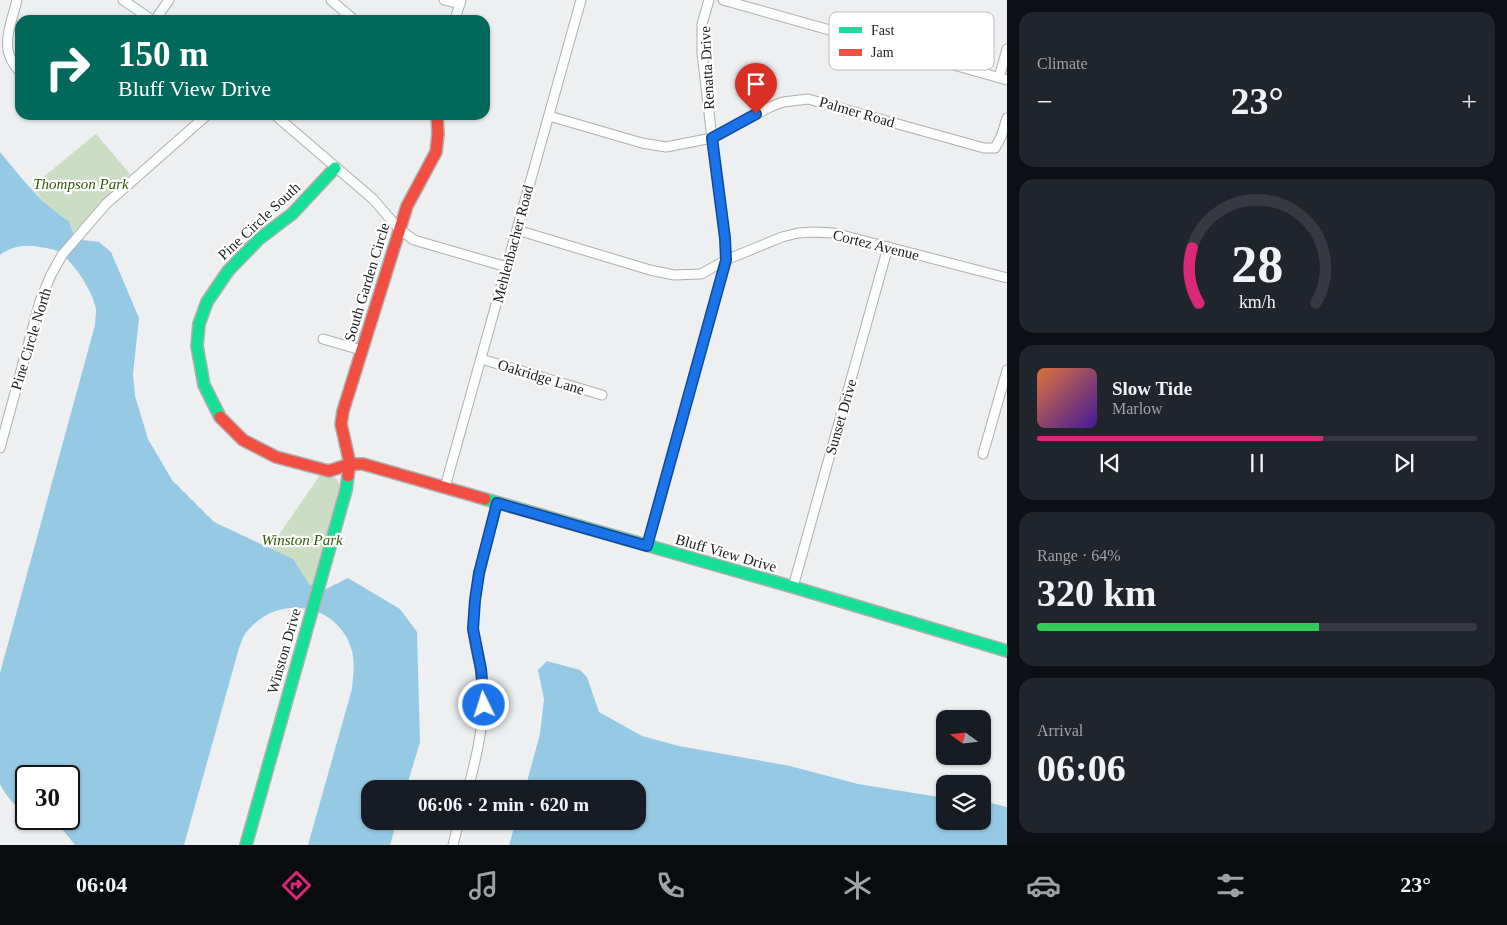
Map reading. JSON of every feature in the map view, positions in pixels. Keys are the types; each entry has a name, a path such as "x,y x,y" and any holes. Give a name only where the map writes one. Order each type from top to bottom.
{"street":[{"path":"15,65 10,58 8,43 17,0"},
{"path":"123,0 146,15"},
{"path":"157,15 169,0"},
{"path":"331,0 348,15"},
{"path":"444,0 460,2 456,15"},
{"name":"Mehlenbacher Road","path":"444,487 581,0"},
{"name":"Renatta Drive","path":"647,546 726,260 725,238 702,53 702,24 709,0"},
{"path":"723,0 829,30"},
{"path":"971,70 1003,79 1007,49"},
{"name":"Palmer Road","path":"549,116 666,147 712,138 770,107 783,102 808,99 984,148 995,148 1002,137 1007,118"},
{"name":"Pine Circle North","path":"0,448 40,301 62,255 106,204 202,120"},
{"path":"281,120 372,199 399,229 414,240 507,267"},
{"name":"South Garden Circle","path":"350,464 341,424 343,411 407,206 436,152 437,120"},
{"name":"Pine Circle South","path":"335,168 292,214 259,239 228,271 207,302 199,324 196,346 204,386 221,419 243,440 258,449 276,456 329,471 350,464"},
{"name":"Cortez Avenue","path":"517,230 650,270 674,275 701,274 726,260 782,237 812,232 834,233 1007,278"},
{"name":"Sunset Drive","path":"793,587 888,247"},
{"path":"323,339 361,350"},
{"name":"Oakridge Lane","path":"481,359 602,396"},
{"path":"983,454 1007,370"},
{"name":"Bluff View Drive","path":"350,464 363,464 444,487 793,587 1007,651"},
{"name":"Winston Drive","path":"246,845 346,490 350,464"},
{"path":"471,780 475,764 484,705 481,669 473,629 475,600 479,573 497,503"},
{"path":"453,845 457,830"}],"green space":[{"name":"Thompson Park","path":"96,134 130,174 73,233 69,221 53,211 31,187"},
{"name":"Winston Park","path":"320,475 335,478 340,487 312,586 270,548"}],"water":[{"path":"0,152 49,207 69,221 73,233 82,240 99,242 111,252 139,318 133,374 135,396 148,439 172,480 214,522 293,559 309,584 324,590 348,578 400,609 417,632 420,742 409,780 361,780 361,830 394,830 390,845 308,845 352,689 354,665 352,651 346,636 336,624 324,615 310,610 295,608 280,610 266,615 253,625 244,636 184,845 75,845 63,830 80,830 80,765 15,765 15,805 2,788 0,784 0,673 95,325 96,310 82,278 65,256 59,252 35,246 24,246 14,248 0,255"},
{"path":"547,661 580,670 587,677 599,712 642,736 679,746 790,766 858,784 936,797 936,830 991,830 991,803 1007,807 1007,845 509,845 513,830 646,830 646,780 527,780 540,734 544,699 538,670"}],"traffic: fast":[{"path":"220,417 204,385 197,346 199,324 207,302 228,271 259,239 292,214 335,168"},
{"path":"246,845 346,490 348,476"},
{"path":"485,499 793,587 1007,651"}],"traffic: jam":[{"path":"348,476 350,464 341,424 343,411 407,206 436,152 437,120"},
{"path":"220,417 243,440 276,457 329,471 350,464 363,464 485,499"}],"route":[{"path":"484,705 481,669 473,629 479,573 497,503 647,546 726,260 725,238 712,138 756,114"}]}
